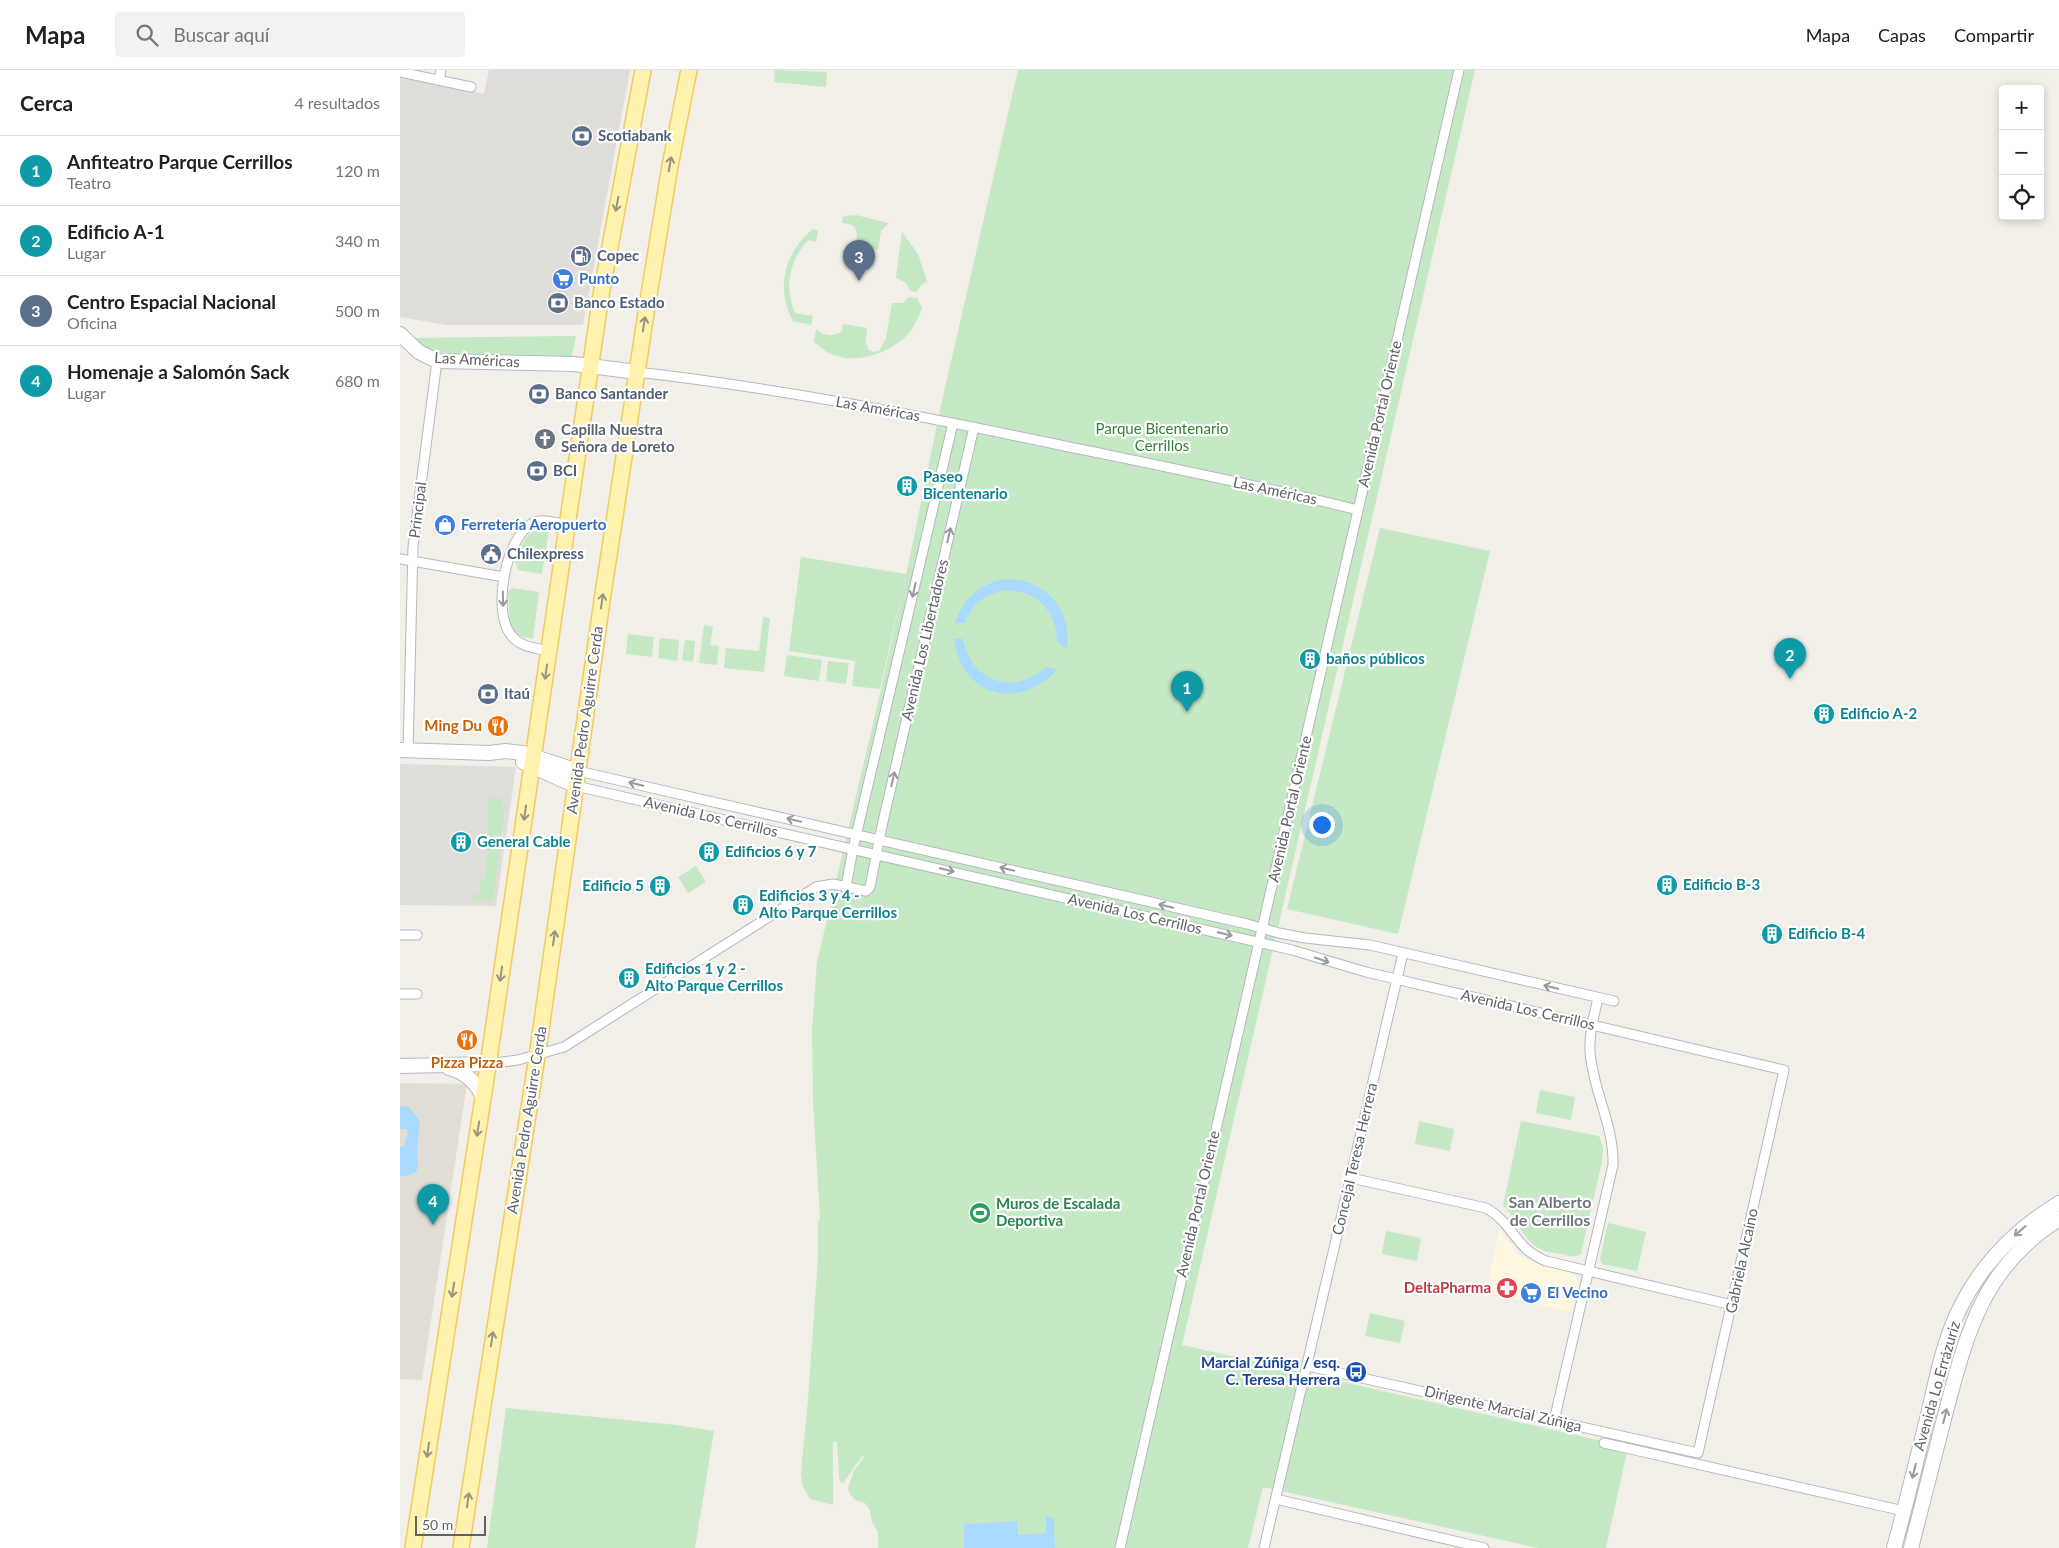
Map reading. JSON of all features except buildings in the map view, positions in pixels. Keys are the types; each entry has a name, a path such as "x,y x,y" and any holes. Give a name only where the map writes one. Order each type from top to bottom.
{"main road":[{"path":"413,1548 488,1064 590,365 609,244 643,70"},
{"name":"Avenida Pedro Aguirre Cerda","path":"461,1548 537,1056 658,234 689,70"},
{"name":"Las Américas","path":"400,334 419,352 437,361 590,365 637,372"},
{"name":"Avenida Los Cerrillos","path":"404,750 488,753 506,751 577,778"},
{"path":"400,1066 488,1064"},
{"path":"441,1066 465,1074 476,1084 483,1097"},
{"name":"Avenida Lo Errázuriz","path":"1894,1548 1941,1363 1961,1306 1980,1275 2003,1247 2030,1222 2059,1203"},
{"name":"Avenida Lo Errázuriz","path":"1911,1548 1961,1352 1974,1316 1991,1285 2011,1259 2036,1235 2059,1219"}],"street":[{"path":"439,80 441,70"},
{"name":"Avenida Portal Oriente","path":"1120,1548 1459,70"},
{"path":"400,72 471,87"},
{"name":"Principal","path":"404,750 413,561 437,361"},
{"name":"Las Américas","path":"637,372 816,398 974,427 1214,477 1358,510"},
{"name":"Avenida Los Libertadores","path":"953,423 846,886 866,891 870,887 974,427"},
{"path":"549,651 523,645 509,633 503,612 504,577 513,549 527,527 542,521 566,525"},
{"path":"400,559 504,577"},
{"name":"Avenida Los Cerrillos","path":"577,778 857,834 1262,929 1305,938 1370,945 1614,1001"},
{"name":"Avenida Los Cerrillos","path":"577,778 854,849 1302,952 1338,965 1784,1070"},
{"path":"488,1064 537,1056 574,1041 808,891 828,884 846,886"},
{"path":"400,935 418,935"},
{"name":"Concejal Teresa Herrera","path":"1264,1548 1403,953"},
{"path":"400,994 417,994"},
{"path":"1554,1420 1610,1180 1613,1151 1611,1134 1592,1065 1590,1039 1598,998"},
{"name":"Gabriela Alcaíno","path":"1698,1452 1784,1070"},
{"path":"1351,1178 1486,1208 1498,1214 1520,1244 1535,1257 1546,1261 1732,1305"},
{"name":"Dirigente Marcial Zúñiga","path":"1308,1366 1698,1452"},
{"path":"1604,1443 1904,1511"},
{"path":"1276,1499 1473,1547 1484,1548"}],"shaded area":[{"path":"489,70 630,70 583,325 446,325 400,317 400,76 484,94"},
{"path":"400,764 516,767 496,906 400,905"},
{"path":"400,1083 467,1084 422,1380 400,1379"},
{"path":"1499,1230 1518,1254 1525,1259 1545,1267 1568,1270 1575,1275 1578,1282 1571,1312 1486,1292"}],"green space":[{"path":"775,70 827,72 826,87 774,82"},
{"name":"Parque Bicentenario Cerrillos","path":"1018,70 1475,70 1182,1345 1628,1447 1606,1548 1538,1548 1263,1487 1248,1548 878,1548 878,1532 872,1522 870,1510 865,1503 855,1500 849,1493 848,1488 854,1471 864,1457 862,1456 844,1482 841,1483 839,1478 837,1442 833,1442 833,1505 810,1499 803,1487 801,1474 820,1217 813,1104 812,1030 817,962 880,694 941,405"},
{"path":"856,215 889,223 881,231 878,250 855,247 856,230 852,225 842,223 843,216"},
{"path":"813,229 818,230 816,242 808,240 796,257 789,284 795,313 813,316 811,325 793,321 788,309 784,283 786,271 796,248"},
{"path":"902,232 918,254 927,281 920,286 917,292 911,291 905,282 896,278"},
{"path":"909,297 917,298 922,308 912,329 905,337 888,349 868,357 847,358 831,354 814,342 816,329 822,333 832,335 842,331 843,324 867,328 866,341 868,349 873,352 879,351 886,338 892,303 903,303"},
{"path":"576,336 571,360 441,357 410,338"},
{"path":"1380,528 1490,551 1398,934 1287,909"},
{"path":"537,530 549,530 542,574 518,570 515,561 521,547 526,538"},
{"path":"801,557 906,574 880,689 852,686 855,661 789,651"},
{"path":"513,588 539,592 533,639 517,635 510,627 508,591"},
{"path":"763,617 770,618 764,672 724,668 726,648 759,651"},
{"path":"704,625 713,627 710,645 719,646 717,665 699,663"},
{"path":"628,634 654,637 652,657 626,654"},
{"path":"660,638 679,640 677,661 658,658"},
{"path":"685,640 695,641 693,662 682,660"},
{"path":"787,655 822,660 819,681 784,676"},
{"path":"828,661 849,663 846,684 826,681"},
{"path":"488,797 501,798 502,806 505,806 493,900 471,899 480,892 480,879 486,879"},
{"path":"696,866 706,882 688,893 678,877"},
{"path":"1540,1090 1575,1097 1571,1120 1536,1113"},
{"path":"1419,1121 1454,1129 1450,1151 1415,1144"},
{"path":"1521,1121 1599,1136 1603,1147 1602,1161 1581,1254 1572,1256 1549,1252 1535,1246 1525,1236 1513,1217 1503,1206"},
{"path":"1608,1223 1646,1232 1637,1271 1602,1264 1600,1259"},
{"path":"1386,1231 1421,1238 1417,1261 1382,1254"},
{"path":"1370,1313 1405,1321 1400,1343 1365,1336"},
{"path":"506,1408 676,1425 714,1431 695,1548 487,1548"}],"water":[{"path":"1006,579 1020,580 1033,584 1053,599 1065,621 1067,648 1057,642 1054,623 1046,608 1034,597 1019,592 1003,591 988,596 975,606 965,623 955,623 963,606 974,593 988,584"},
{"path":"954,638 963,639 968,654 975,666 984,675 996,680 1008,683 1021,681 1034,676 1046,667 1057,670 1041,683 1025,691 1009,694 993,692 979,685 967,673 959,658"},
{"path":"400,1106 409,1107 420,1121 417,1151 418,1166 416,1172 400,1177 400,1147 404,1146 408,1132 406,1129 400,1129"},
{"path":"1046,1516 1054,1519 1055,1548 964,1548 964,1524 1017,1521 1018,1535 1046,1533"}],"place":[{"name":"Scotiabank","path":"582,136"},
{"name":"Copec","path":"581,256"},
{"name":"Punto","path":"563,279"},
{"name":"Centro Espacial Nacional","path":"859,281"},
{"name":"Banco Estado","path":"558,303"},
{"name":"Banco Santander","path":"539,394"},
{"name":"Capilla Nuestra Señora de Loreto","path":"545,439"},
{"name":"BCI","path":"537,471"},
{"name":"Paseo Bicentenario","path":"907,486"},
{"name":"Ferretería Aeropuerto","path":"445,525"},
{"name":"Chilexpress","path":"491,554"},
{"name":"baños públicos","path":"1310,659"},
{"name":"Edificio A-1","path":"1790,679"},
{"name":"Itaú","path":"488,694"},
{"name":"Anfiteatro Parque Cerrillos","path":"1187,712"},
{"name":"Edificio A-2","path":"1824,714"},
{"name":"Ming Du","path":"498,726"},
{"name":"General Cable","path":"461,842"},
{"name":"Edificios 6 y 7","path":"709,852"},
{"name":"Edificio B-3","path":"1667,885"},
{"name":"Edificio 5","path":"660,886"},
{"name":"Edificios 3 y 4 - Alto Parque Cerrillos","path":"743,905"},
{"name":"Edificio B-4","path":"1772,934"},
{"name":"Edificios 1 y 2 - Alto Parque Cerrillos","path":"629,978"},
{"name":"Pizza Pizza","path":"467,1040"},
{"name":"Muros de Escalada Deportiva","path":"980,1213"},
{"name":"Homenaje a Salomón Sack","path":"433,1225"},
{"name":"DeltaPharma","path":"1507,1288"},
{"name":"El Vecino","path":"1531,1293"},
{"name":"Marcial Zúñiga / esq. C. Teresa Herrera","path":"1356,1372"}],"district":[{"name":"San Alberto de Cerrillos","path":"1550,1211"}]}
